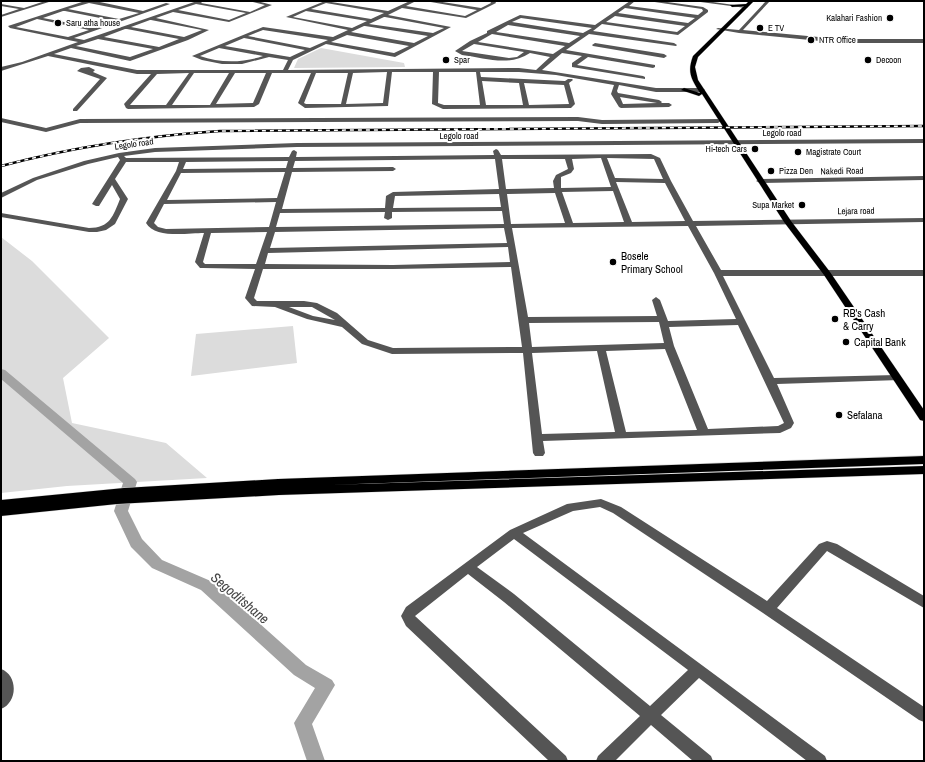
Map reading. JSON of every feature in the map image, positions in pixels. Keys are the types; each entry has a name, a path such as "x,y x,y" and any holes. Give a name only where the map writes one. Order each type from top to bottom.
{"main road":[{"path":"735,144 698,90 688,68 694,56 751,1"},
{"path":"732,6 743,8"},
{"path":"721,30 732,31"},
{"path":"721,30 732,31"},
{"path":"694,56 692,68 698,90 788,222 827,274 924,418"},
{"path":"684,90 698,90"},
{"path":"684,90 698,90"},
{"path":"1,504 194,491 278,483 921,457"},
{"path":"194,491 287,490 924,470"},
{"path":"1,512 121,496"}],"street":[{"path":"1,17 50,1"},
{"path":"84,42 10,27 89,1 144,12"},
{"path":"1,68 24,64 201,1"},
{"path":"174,11 229,20 270,5 251,1"},
{"path":"218,46 291,59 414,1"},
{"path":"427,1 482,9"},
{"path":"401,7 464,17 470,16 494,3 492,1"},
{"path":"538,71 554,56 633,1"},
{"path":"602,23 679,34 706,10 650,1"},
{"path":"695,1 715,2 732,6"},
{"path":"739,32 768,1"},
{"path":"157,2 185,7"},
{"path":"326,43 393,55 398,54 449,27 326,2 288,18 353,30"},
{"path":"196,3 251,13"},
{"path":"68,39 168,4"},
{"path":"214,6 221,4"},
{"path":"2,6 24,9"},
{"path":"625,6 699,17"},
{"path":"63,9 119,21"},
{"path":"306,10 373,21"},
{"path":"614,14 689,25"},
{"path":"530,51 519,58 509,60 458,51 517,16 597,26"},
{"path":"1,17 8,19"},
{"path":"35,18 94,29"},
{"path":"71,47 130,59 207,30 149,19"},
{"path":"15,21 22,22"},
{"path":"506,23 674,45"},
{"path":"365,25 434,35"},
{"path":"125,28 186,39"},
{"path":"269,56 253,62 225,62 195,56 265,28 334,39"},
{"path":"732,31 840,41 924,41"},
{"path":"489,32 570,45"},
{"path":"346,33 414,45"},
{"path":"242,36 312,50"},
{"path":"98,37 159,49"},
{"path":"615,60 640,40"},
{"path":"472,42 554,56"},
{"path":"595,45 664,56"},
{"path":"561,51 653,66"},
{"path":"50,54 131,72 351,70 538,71 656,90 684,90"},
{"path":"586,56 574,65 643,78"},
{"path":"286,71 291,59"},
{"path":"75,110 104,78 90,70 100,65"},
{"path":"631,76 644,65"},
{"path":"343,106 351,70"},
{"path":"314,71 301,103 309,106 343,106 386,105 390,70"},
{"path":"436,70 435,104 443,107 572,105 566,83"},
{"path":"478,70 483,107"},
{"path":"168,107 193,71"},
{"path":"212,107 233,71"},
{"path":"154,72 127,104 128,107 245,107 256,104 270,71"},
{"path":"479,79 566,83 575,76"},
{"path":"521,80 526,106"},
{"path":"614,94 669,104 667,106 622,106 614,94 614,88 617,84"},
{"path":"1,120 46,130 80,121 578,119 602,122 718,121"},
{"name":"Legolo road","path":"1,196 35,180 86,162 122,157 155,150 297,145 735,144 924,141"},
{"path":"297,145 288,169 272,229 249,298 255,304 314,305 334,315 365,342 392,351 526,350 669,346"},
{"path":"494,145 498,156 504,192 505,209 524,320 526,350 539,453"},
{"path":"96,204 112,179 122,157 183,159 498,156 654,157 659,160 667,181 718,273 740,322 788,418 789,423 780,429 537,438"},
{"path":"568,156 571,169 569,172 558,176 557,179 558,191 570,225"},
{"path":"603,156 628,225"},
{"path":"183,159 179,171 162,202 280,200"},
{"path":"179,171 393,169"},
{"name":"Nakedi Road","path":"760,181 924,178"},
{"path":"1,215 88,230 100,230 111,224 124,199 112,179"},
{"path":"612,180 667,181"},
{"path":"388,214 390,196 393,194 615,189"},
{"name":"Lejara road","path":"162,202 150,223 152,227 162,231 924,220"},
{"path":"277,211 388,214 505,209"},
{"path":"208,231 199,262 203,266 393,267 514,264"},
{"path":"265,251 511,246"},
{"path":"718,273 924,273"},
{"path":"656,300 664,321 669,346 704,433"},
{"path":"276,305 315,320 343,324"},
{"path":"524,320 740,322"},
{"path":"601,348 621,435"},
{"path":"770,381 896,378"},
{"path":"560,761 411,622 408,616 411,611 514,532 571,507 601,503 617,510 768,609 924,715"},
{"path":"514,532 819,761"},
{"path":"768,609 823,547 827,546 833,547 924,603"},
{"path":"468,567 509,598 705,761"},
{"path":"604,761 698,669"},
{"path":"1,675 8,689 8,694 1,702"}],"shaded area":[{"path":"321,48 404,63 405,67 294,68 298,59"},
{"path":"1,237 32,261 109,338 63,378 72,423 166,443 207,478 67,486 1,493"},
{"path":"293,326 297,363 191,376 196,334"}],"waterway":[{"name":"Segoditshane","path":"1,373 130,482 121,511 136,543 157,564 207,586 300,670 326,685 303,723 316,761"}],"railway":[{"path":"1,166 55,153 110,143 220,131 924,126"}],"place":[{"name":"Kalahari Fashion","path":"890,18"},
{"name":"Saru atha house","path":"58,23"},
{"name":"E TV","path":"760,28"},
{"name":"NTR Office","path":"811,40"},
{"name":"Spar","path":"446,60"},
{"name":"Decoon","path":"868,60"},
{"name":"Hi-tech Cars","path":"755,149"},
{"name":"Magistrate Court","path":"798,152"},
{"name":"Pizza Den","path":"771,171"},
{"name":"Supa Market","path":"802,205"},
{"name":"Bosele Primary School","path":"613,262"},
{"name":"RB's Cash & Carry","path":"835,319"},
{"name":"Capital Bank","path":"846,342"},
{"name":"Sefalana","path":"839,415"}]}
